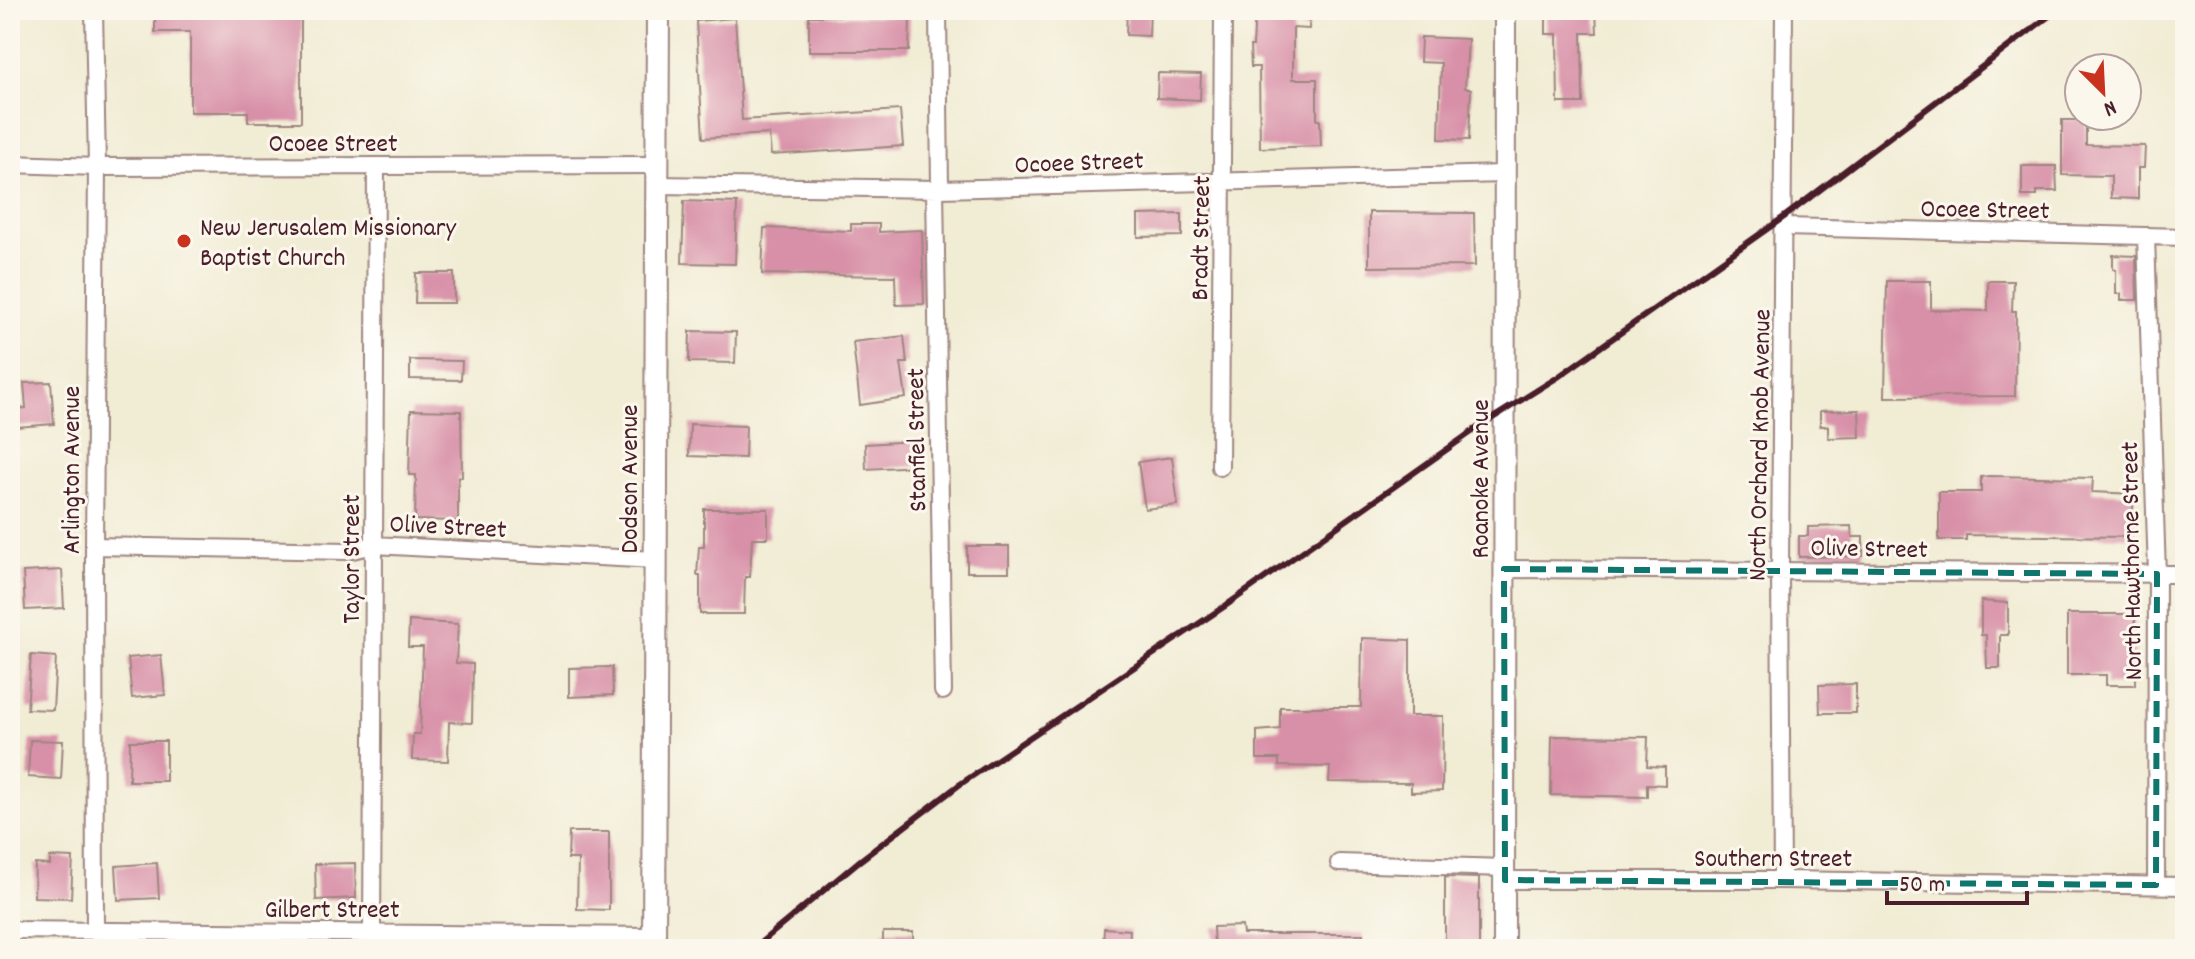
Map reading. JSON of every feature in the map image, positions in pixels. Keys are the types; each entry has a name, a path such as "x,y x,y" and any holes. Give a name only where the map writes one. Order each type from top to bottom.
{"main road":[{"name":"Dodson Avenue","path":"654,942 658,10"}],"street":[{"name":"Arlington Avenue","path":"94,10 97,167 95,931"},
{"name":"Stanfiel Street","path":"938,10 943,691"},
{"name":"Bradt Street","path":"1220,467 1223,10"},
{"name":"Roanoke Avenue","path":"1504,949 1505,10"},
{"name":"North Orchard Knob Avenue","path":"1782,880 1780,571 1784,10"},
{"name":"Ocoee Street","path":"10,164 97,167 376,166 656,175 937,189 1504,174"},
{"name":"Taylor Street","path":"363,949 372,932 376,166"},
{"name":"Ocoee Street","path":"1784,227 2185,237"},
{"name":"North Hawthorne Street","path":"2146,236 2157,574 2156,885"},
{"name":"Olive Street","path":"94,546 348,551 374,545 656,560"},
{"name":"Olive Street","path":"1504,569 2185,574"},
{"name":"Southern Street","path":"1339,863 1505,874 2185,886"},
{"name":"Gilbert Street","path":"10,930 372,932 654,942"}],"highlighted area":[{"path":"1504,569 2157,574 2156,885 1505,880"}],"building":[{"path":"155,10 301,10 301,122 248,122 248,112 190,112 190,32 155,32"},
{"path":"1127,10 1150,10 1149,36 1126,35"},
{"path":"1255,10 1310,10 1309,29 1293,28 1293,79 1317,79 1317,120 1320,120 1321,146 1260,148 1259,67 1251,67 1250,46 1253,46"},
{"path":"1546,10 1596,10 1597,33 1582,33 1583,103 1558,103 1557,34 1546,34"},
{"path":"809,16 910,16 909,51 809,51"},
{"path":"735,18 742,120 900,110 903,146 771,155 769,134 703,138 696,21"},
{"path":"1421,37 1468,39 1465,88 1471,89 1469,140 1439,139 1441,63 1420,62"},
{"path":"1158,73 1201,74 1200,100 1157,98"},
{"path":"2062,120 2063,132 2086,132 2086,145 2145,146 2144,168 2138,168 2138,199 2111,198 2111,176 2062,175"},
{"path":"2022,166 2056,166 2057,191 2037,191 2037,196 2022,196"},
{"path":"684,201 737,203 735,264 682,263"},
{"path":"1369,212 1474,213 1475,266 1369,267"},
{"path":"1182,214 1182,236 1138,237 1138,215"},
{"path":"851,224 879,224 879,232 922,230 924,304 896,305 895,276 762,274 764,228 851,231"},
{"path":"2113,255 2136,256 2137,300 2121,300 2121,294 2116,294"},
{"path":"416,273 454,273 454,303 415,303"},
{"path":"1887,281 1931,281 1931,310 1988,311 1988,281 2013,281 2012,311 2016,311 2015,396 1885,397"},
{"path":"690,331 736,332 735,363 689,362"},
{"path":"904,336 907,363 901,363 906,398 860,405 853,342"},
{"path":"410,360 462,361 461,380 410,379"},
{"path":"51,382 54,424 16,427 15,409 26,408 24,383"},
{"path":"411,410 461,411 462,477 458,477 458,521 415,520 416,475 409,475"},
{"path":"1859,410 1860,437 1828,438 1828,426 1820,426 1820,411"},
{"path":"690,424 746,426 745,458 689,456"},
{"path":"915,441 917,466 866,469 865,444"},
{"path":"1172,457 1178,505 1145,509 1138,462"},
{"path":"1981,477 2093,478 2092,492 2134,494 2131,537 1966,535 1966,540 1939,540 1939,492 1981,492"},
{"path":"704,509 768,509 768,538 752,538 750,577 745,577 744,614 700,614 700,575 697,575 699,547 704,547"},
{"path":"1851,526 1852,537 1863,537 1863,556 1799,557 1799,536 1808,536 1808,527"},
{"path":"967,546 1009,546 1009,572 967,572"},
{"path":"62,570 64,608 25,610 23,572"},
{"path":"1981,601 2008,603 2008,635 2000,635 2000,668 1987,668 1986,635 1981,635"},
{"path":"2067,614 2135,614 2135,685 2106,685 2106,675 2067,675"},
{"path":"409,621 458,624 456,663 473,664 472,723 449,722 448,761 412,760 413,734 420,734 423,647 408,647"},
{"path":"1362,638 1410,640 1410,716 1443,716 1442,791 1411,792 1411,783 1329,782 1330,767 1279,766 1279,759 1257,759 1257,731 1280,729 1280,707 1361,707"},
{"path":"31,655 56,657 53,710 27,709"},
{"path":"161,655 165,695 132,698 128,658"},
{"path":"612,667 613,695 569,697 569,668"},
{"path":"1856,684 1856,713 1820,713 1819,685"},
{"path":"1552,736 1648,737 1647,766 1665,767 1665,785 1647,784 1647,797 1551,795"},
{"path":"30,740 63,741 61,779 28,777"},
{"path":"130,741 166,741 166,781 129,781"},
{"path":"569,832 609,832 609,910 577,909 578,859 568,859"},
{"path":"50,857 73,858 71,898 34,897 35,864 50,865"},
{"path":"157,863 159,898 118,900 116,866"},
{"path":"355,863 356,898 316,900 315,864"},
{"path":"1445,877 1479,878 1479,949 1445,949"},
{"path":"1242,926 1243,934 1363,934 1363,949 1214,949 1213,927"},
{"path":"1104,928 1130,930 1129,949 1103,949"},
{"path":"883,932 913,932 913,949 883,949"}],"railway":[{"path":"753,949 858,862 959,785 1228,604 1480,426 1558,377 1784,217 2057,10"}],"place":[{"name":"New Jerusalem Missionary Baptist Church","path":"184,241"}]}
